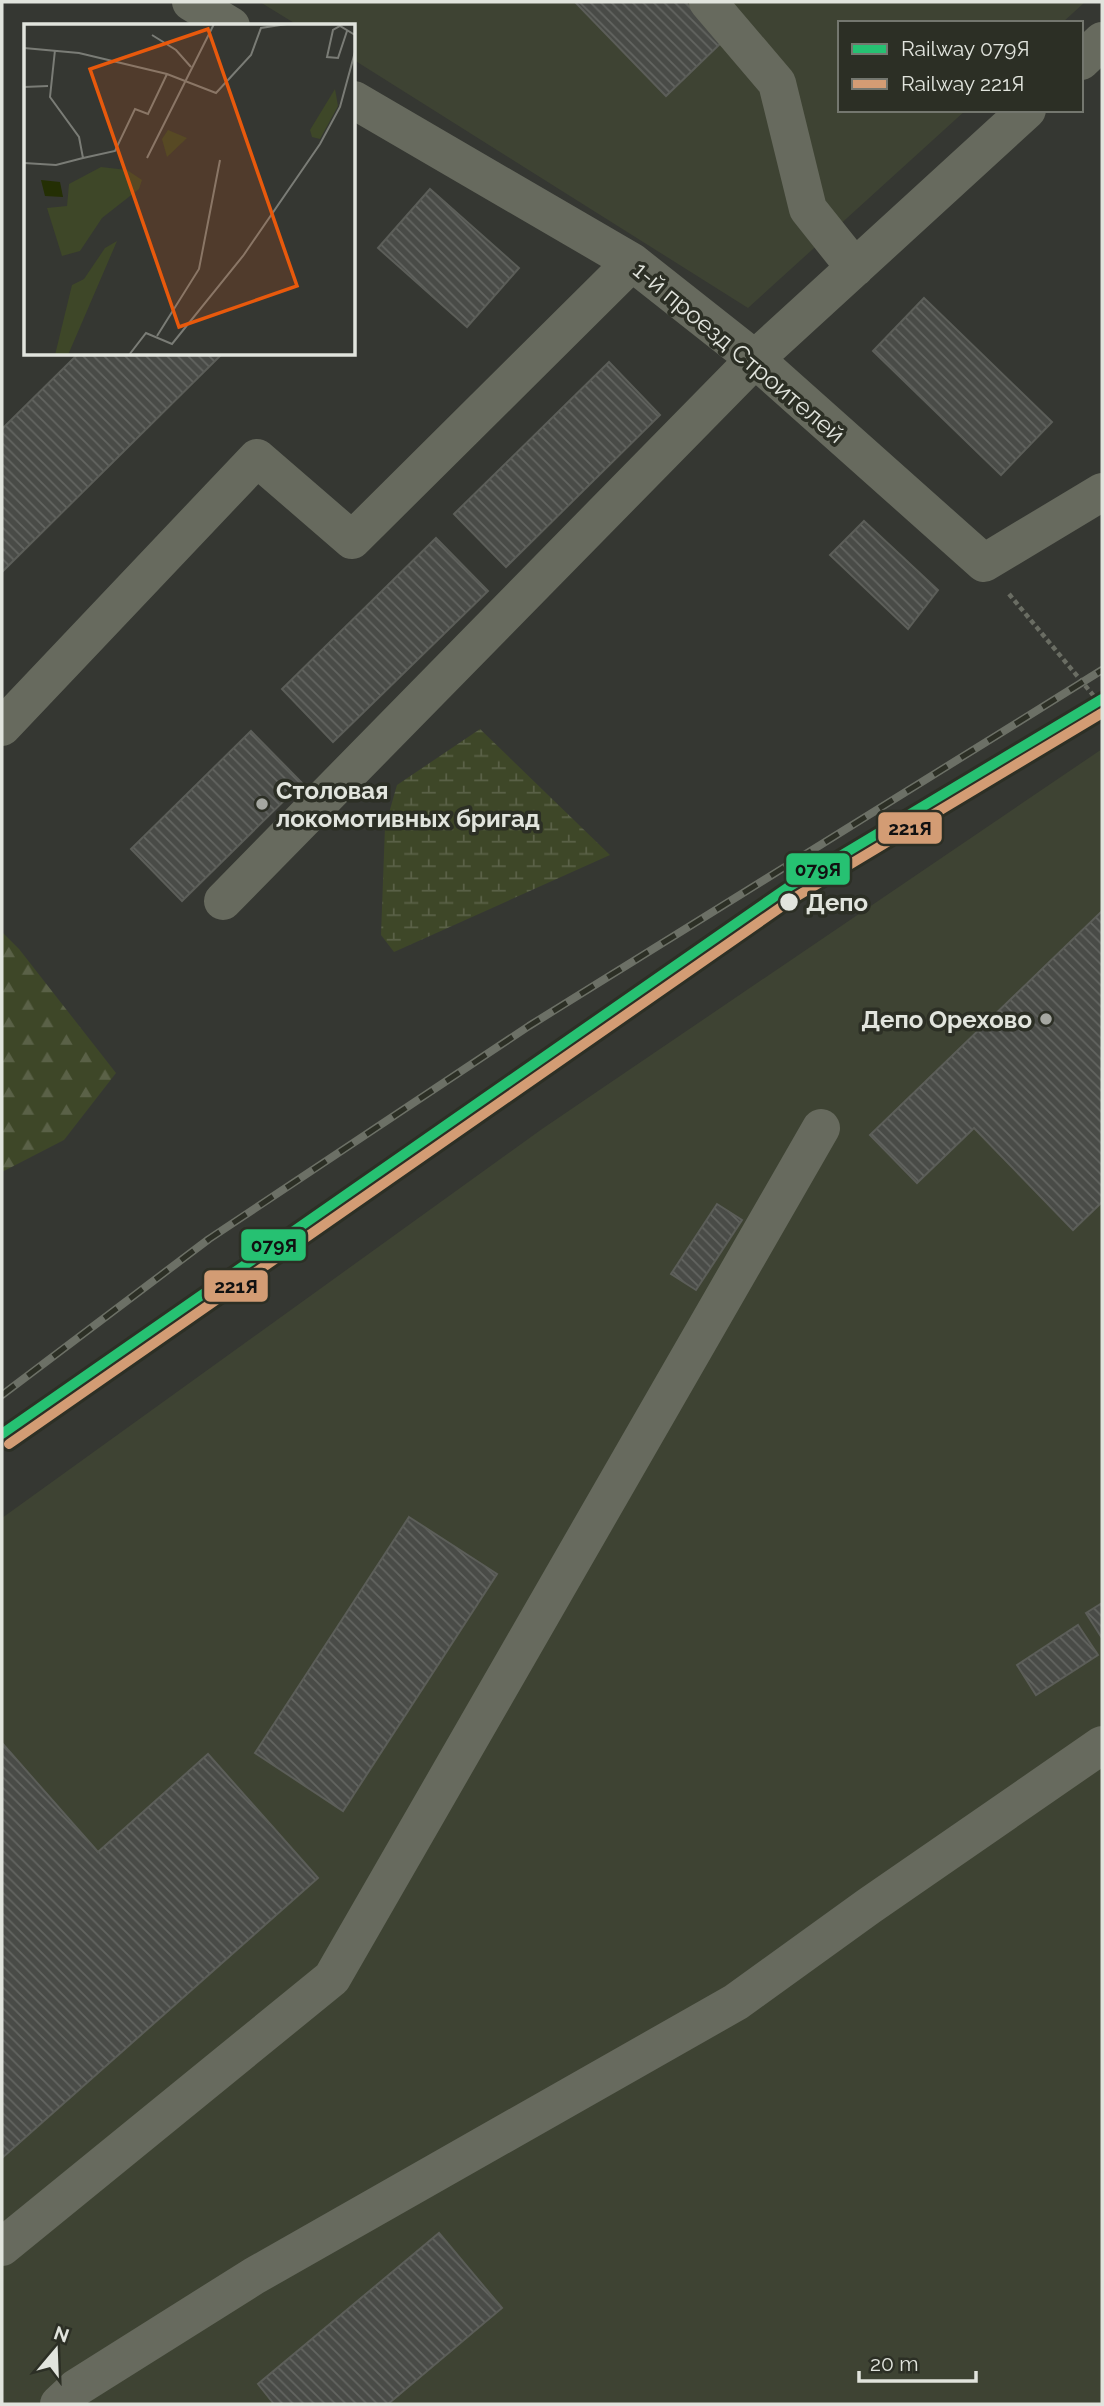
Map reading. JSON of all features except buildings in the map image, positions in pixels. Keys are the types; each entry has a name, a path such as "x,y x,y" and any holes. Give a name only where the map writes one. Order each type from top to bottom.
{"street":[{"path":"191,2 228,24"},
{"path":"708,2 777,83 808,209 855,268"},
{"path":"1083,59 1102,41"},
{"name":"1-й проезд Строителей","path":"355,101 632,261 755,359 984,563"},
{"path":"223,901 755,359 1025,112"},
{"path":"2,727 257,458 352,540 632,261"},
{"path":"984,563 1102,492"},
{"path":"2,2247 332,1978 821,1128"},
{"path":"59,2404 76,2388 254,2276 736,2002 869,1906 1102,1745"}],"path":[{"path":"984,563 1098,701 1102,702"}],"shaded area":[{"path":"260,2 1085,2 1064,21 838,21 838,112 964,112 748,308 355,61 355,24 296,24"},
{"path":"1102,749 1102,2404 2,2404 2,1518 542,1129"}],"green space":[{"path":"480,729 610,855 394,952 381,935 385,827 397,785"},
{"path":"2,932 19,949 116,1073 64,1140 2,1172"}],"railway":[{"path":"2,1395 209,1239 529,1026 1102,670"}],"rail line":[{"name":"079Я","path":"2,1434 787,888 1102,699"},
{"name":"221Я","path":"9,1444 794,898 1102,713"}],"place":[{"name":"Столовая локомотивных бригад","path":"262,804"},
{"name":"Депо","path":"789,902"},
{"name":"Депо Орехово","path":"1046,1019"}]}
